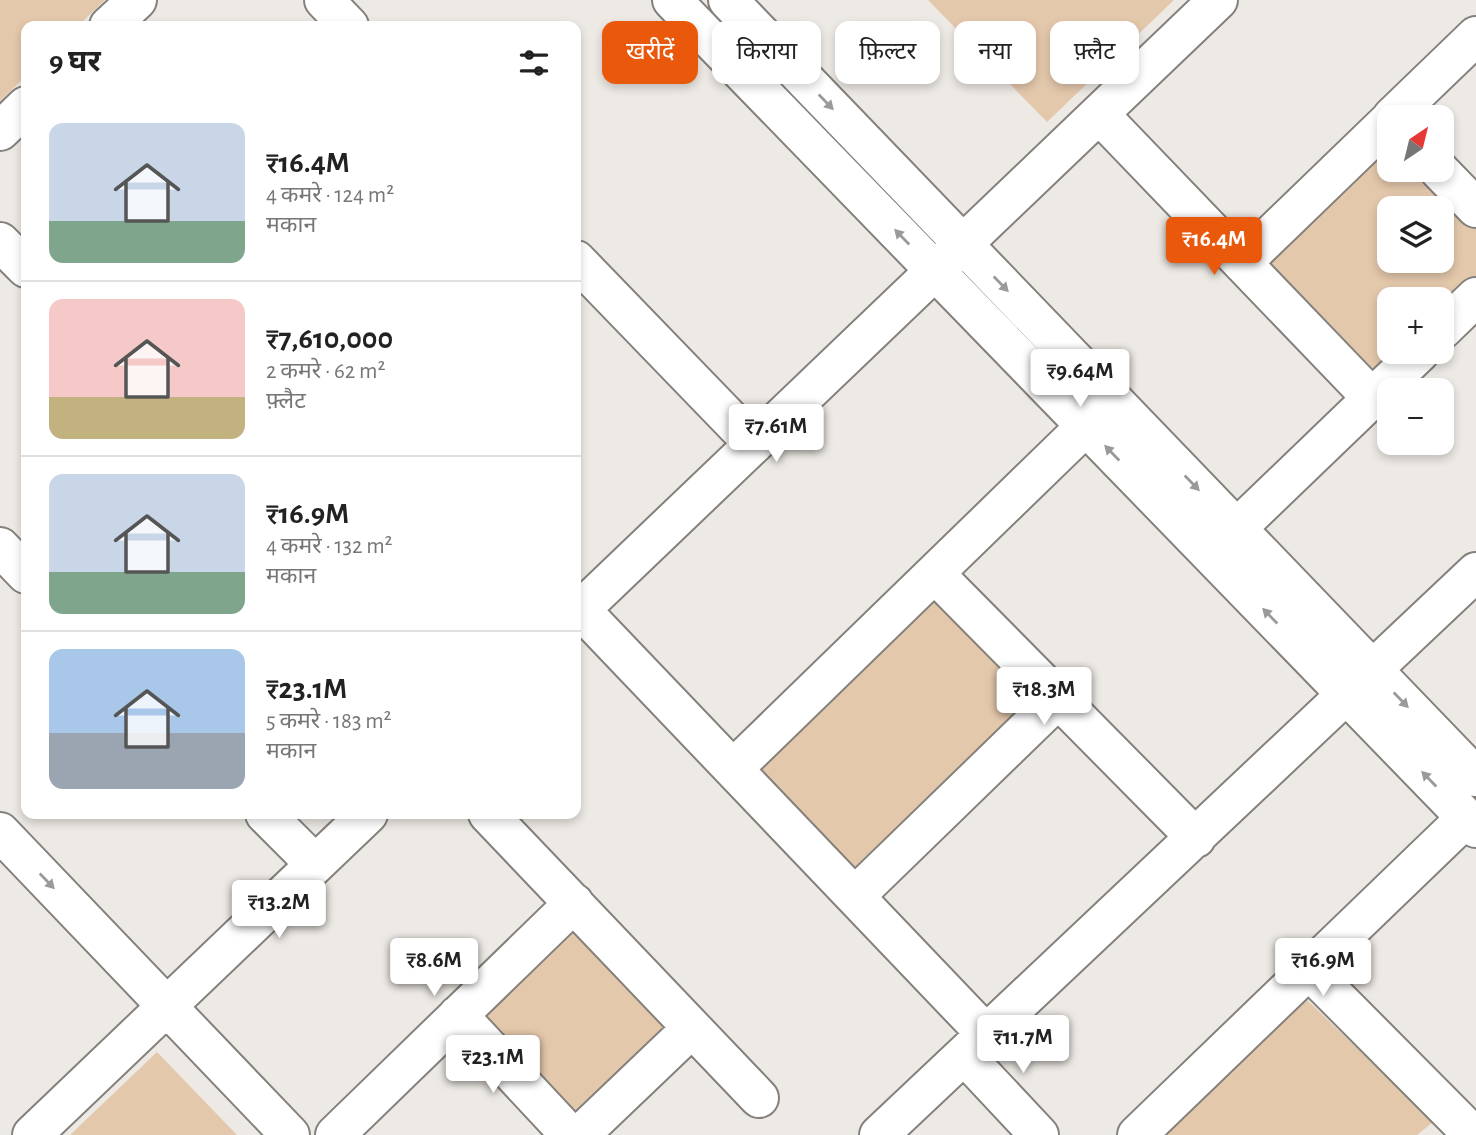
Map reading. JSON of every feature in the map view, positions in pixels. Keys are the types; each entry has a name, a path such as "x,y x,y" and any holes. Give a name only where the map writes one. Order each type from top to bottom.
{"street":[{"path":"114,21 137,0"},
{"path":"324,0 344,21"},
{"path":"672,0 1086,426 1360,683 1476,777"},
{"path":"727,0 1236,528 1471,823 1309,970 1138,1135"},
{"path":"581,609 1218,0"},
{"path":"1405,105 1476,36"},
{"path":"0,131 21,111"},
{"path":"1099,114 1372,398"},
{"path":"1242,263 1377,133"},
{"path":"1451,182 1476,208"},
{"path":"0,242 21,263"},
{"path":"581,269 754,444"},
{"path":"1454,319 1476,298"},
{"path":"1236,528 1407,364"},
{"path":"733,769 1086,426"},
{"path":"0,548 21,569"},
{"path":"879,1135 1476,572"},
{"path":"934,574 1196,838"},
{"path":"581,615 855,897 975,1045 1039,1135"},
{"path":"855,897 1058,699"},
{"path":"270,819 315,864"},
{"path":"32,1135 363,819"},
{"path":"493,819 759,1098"},
{"path":"0,832 259,1135"},
{"path":"1,872 290,1135"},
{"path":"335,1135 573,903"},
{"path":"1309,970 1461,1131"},
{"path":"458,1015 570,1135"},
{"path":"580,1135 692,1028"}],"shaded area":[{"path":"0,0 105,0 83,21 21,21 21,81 0,101"},
{"path":"928,0 1174,0 1139,34 1139,21 1050,21 1050,84 1087,84 1047,122 1010,84 1036,84 1036,21 954,21 954,27"},
{"path":"1377,159 1377,182 1430,182 1444,196 1377,196 1377,273 1454,273 1454,207 1476,229 1476,276 1454,297 1454,287 1377,287 1377,364 1384,364 1376,372 1270,262"},
{"path":"938,596 1034,695 850,872 753,772"},
{"path":"578,925 674,1026 577,1118 481,1017"},
{"path":"1301,994 1433,1122 1417,1135 1158,1135"},
{"path":"157,1052 237,1135 70,1135"}]}
